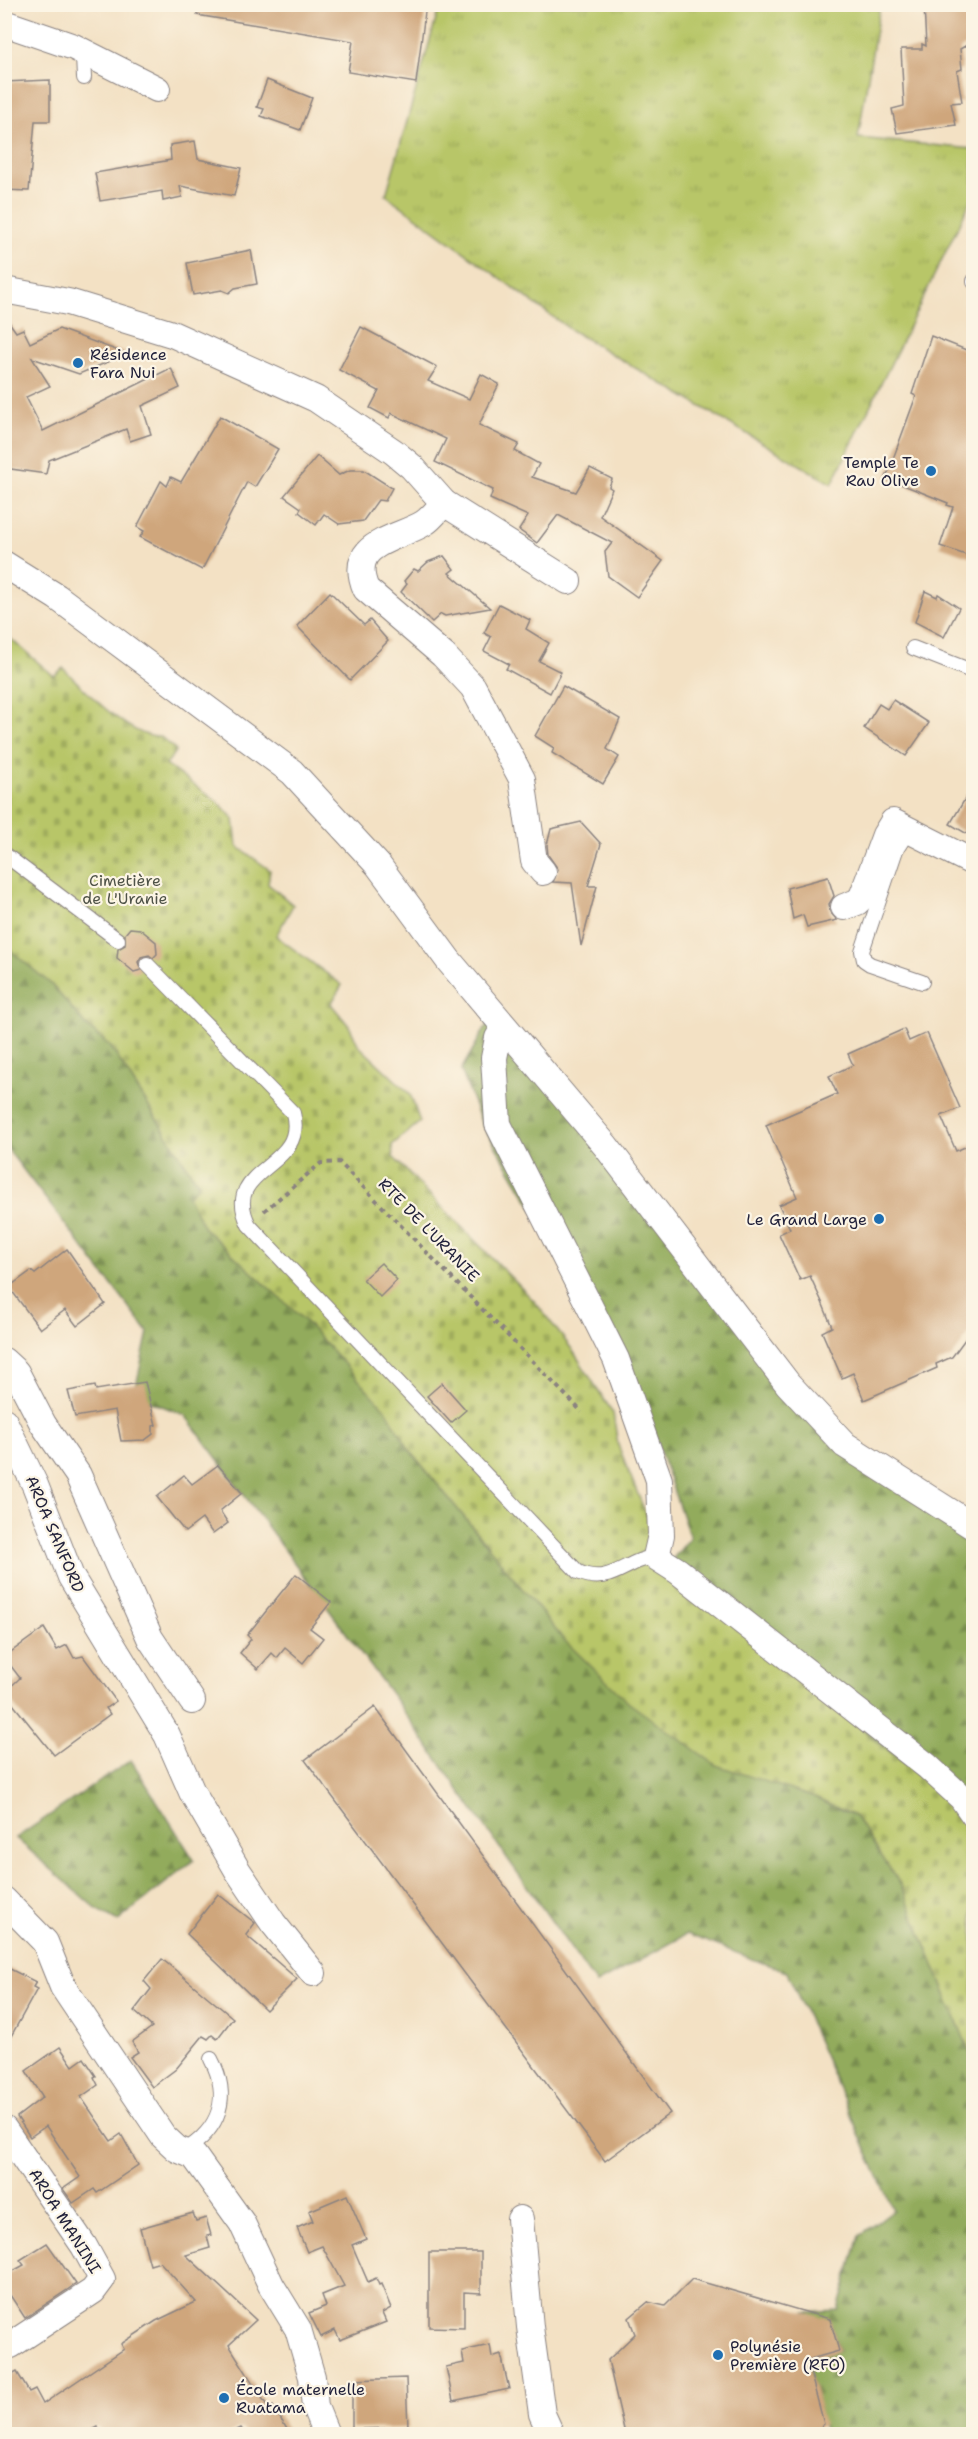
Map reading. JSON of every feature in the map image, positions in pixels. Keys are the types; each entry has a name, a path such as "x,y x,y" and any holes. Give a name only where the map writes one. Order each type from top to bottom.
{"street":[{"path":"4,23 74,47 157,89"},
{"path":"4,290 68,302 172,334 316,399 360,427 412,467 444,502 568,581"},
{"path":"444,502 426,522 371,547 362,566 361,579 366,589 443,655 473,687 522,779 534,861 543,872"},
{"path":"4,564 57,597 292,772 378,865 449,961 605,1145 796,1393 845,1444 974,1527"},
{"path":"844,908 857,903 862,897 885,835 893,822 974,863"},
{"path":"504,1028 498,1038 494,1058 498,1124 616,1359 659,1480 661,1535 656,1557 687,1578 927,1766 962,1798 974,1815"},
{"path":"4,1361 16,1372 43,1424 78,1475 150,1638 192,1701"},
{"name":"AROA SANFORD","path":"4,1421 34,1485 71,1577 167,1736 192,1792 238,1871 273,1923 312,1973"},
{"path":"4,1900 45,1942 63,1987 163,2136 177,2149 194,2156 242,2223 271,2285 298,2328 312,2377 315,2407 326,2434"},
{"name":"AROA MANINI","path":"4,2129 84,2246 102,2279 93,2291 10,2345"},
{"path":"520,2219 534,2360 542,2414 551,2434"}],"lane":[{"path":"74,47 83,56 84,78"},
{"path":"913,648 974,672"},
{"path":"909,830 896,850 862,951 864,960 870,964 922,982"},
{"path":"4,854 118,940"},
{"path":"147,964 293,1113 296,1127 292,1144 254,1178 244,1192 244,1215 249,1225 287,1268 392,1373 578,1572 597,1577 617,1573 647,1558 656,1557"},
{"path":"184,2151 200,2141 216,2119 222,2098 220,2076 211,2059"}],"path":[{"name":"RTE DE L'URANIE","path":"244,1215 261,1214 280,1201 321,1163 335,1161 352,1173 582,1412"}],"green space":[{"path":"440,5 880,5 858,138 973,149 973,196 832,484 571,330 386,195"},
{"name":"Cimetière de L'Uranie","path":"5,634 54,676 63,668 95,700 122,722 149,735 161,737 176,750 166,765 218,802 234,819 237,846 270,870 268,884 293,905 276,936 342,985 331,1004 349,1026 359,1046 410,1094 420,1122 392,1145 393,1157 535,1302 571,1348 613,1413 618,1445 667,1566 973,1821 973,2060 901,1885 855,1816 815,1798 716,1765 629,1703 564,1640 409,1449 387,1411 306,1322 204,1228 188,1196 199,1185 111,1047 85,1024 51,984 5,946"},
{"path":"5,946 51,984 85,1024 111,1047 199,1185 204,1228 306,1322 388,1411 409,1449 564,1640 815,1798 855,1816 901,1885 973,2060 973,2434 825,2434 807,2360 839,2351 830,2321 811,2326 806,2312 838,2310 859,2236 893,2210 787,1972 687,1934 596,1984 392,1695 185,1415 134,1395 148,1332 5,1146"},
{"path":"494,1013 826,1429 973,1530 973,1821 667,1566 690,1538 633,1373 482,1124 461,1070"},
{"path":"131,1760 194,1860 118,1921 95,1908 16,1838"}],"building":[{"path":"197,4 426,4 416,83 348,72 353,41 197,15"},
{"path":"924,4 971,4 974,41 960,49 962,69 957,71 962,102 951,103 956,125 897,133 892,109 904,106 901,49 922,49 922,44 926,46"},
{"path":"50,80 50,121 35,121 29,191 4,190 4,82"},
{"path":"267,80 312,98 300,130 261,116 264,109 257,107"},
{"path":"195,141 198,159 241,168 234,196 180,186 182,197 163,201 162,191 100,201 95,173 171,160 170,145"},
{"path":"251,250 257,284 235,288 229,293 222,290 193,295 187,263"},
{"path":"4,315 16,332 23,329 30,343 59,329 127,354 79,374 32,358 50,386 26,397 43,431 171,368 180,388 142,406 151,434 130,441 126,429 49,460 46,474 4,468"},
{"path":"361,327 437,367 428,381 469,399 481,374 499,384 479,425 519,444 515,451 539,464 532,477 576,492 590,468 612,479 609,487 612,489 600,516 663,561 637,597 608,576 605,552 612,543 558,515 537,543 519,530 528,516 490,499 493,490 435,462 446,439 391,413 389,418 370,408 379,391 339,370"},
{"path":"931,336 974,353 974,558 940,546 953,507 886,478 916,396 912,394"},
{"path":"220,416 278,449 255,487 247,482 202,570 140,537 144,531 137,527 161,481 167,486 171,477 181,482"},
{"path":"317,456 339,475 350,470 364,470 392,488 385,501 378,500 363,521 339,524 324,514 316,525 299,512 301,508 284,496"},
{"path":"444,556 454,569 449,573 490,608 445,616 441,614 432,622 401,592 407,584 404,581 414,569 418,571 428,562"},
{"path":"925,591 937,597 938,594 959,608 944,637 915,622"},
{"path":"330,592 364,625 370,620 388,641 350,680 297,626"},
{"path":"499,604 530,620 526,629 549,643 539,661 561,672 550,693 506,669 509,664 484,651 491,637 484,633"},
{"path":"563,686 620,719 607,749 619,757 603,784 552,753 554,748 535,736"},
{"path":"893,700 929,723 906,756 864,728 879,704 887,709"},
{"path":"974,784 974,838 950,824"},
{"path":"581,822 601,844 588,886 597,886 581,946 572,883 553,882 558,869 548,855 547,845 551,829"},
{"path":"828,877 834,896 829,904 830,912 837,920 807,927 803,915 793,919 787,888"},
{"path":"130,928 140,929 156,942 157,954 153,958 149,955 141,957 138,962 141,970 134,972 117,958 118,949 125,945 125,934"},
{"name":"Le Grand Large","path":"904,1029 909,1041 927,1033 960,1108 941,1116 956,1151 974,1143 974,1327 952,1357 936,1364 937,1368 864,1400 853,1373 842,1378 822,1332 832,1327 822,1302 810,1276 800,1280 779,1234 790,1229 779,1205 797,1197 766,1125 837,1094 829,1076 853,1065 848,1054"},
{"path":"67,1249 105,1304 77,1326 65,1310 40,1329 9,1287 31,1271 35,1274"},
{"path":"381,1263 397,1280 380,1297 363,1279"},
{"path":"145,1382 156,1425 153,1426 153,1434 145,1440 121,1441 115,1410 75,1417 68,1391 95,1386 96,1390"},
{"path":"442,1383 466,1410 451,1423 427,1396"},
{"path":"218,1465 242,1493 220,1511 228,1523 213,1534 202,1519 185,1532 157,1497 184,1475 192,1484"},
{"path":"296,1574 331,1602 310,1628 323,1638 303,1663 285,1648 277,1658 272,1653 258,1669 240,1653 251,1639 247,1635"},
{"path":"44,1628 57,1650 67,1645 74,1658 83,1656 116,1701 106,1708 110,1714 54,1755 4,1693 20,1678 4,1657"},
{"path":"375,1707 670,2113 605,2161 305,1760"},
{"path":"218,1894 255,1923 246,1935 297,1979 266,2010 187,1934"},
{"path":"162,1959 233,2018 217,2039 212,2035 208,2039 203,2036 176,2069 152,2087 130,2057 138,2052 132,2042 152,2027 134,2011 151,1989 144,1981"},
{"path":"4,1966 36,1982 33,1987 37,1989 4,2049"},
{"path":"60,2047 73,2066 84,2058 96,2076 94,2077 98,2085 81,2097 111,2141 121,2134 138,2165 97,2193 94,2189 73,2203 63,2189 80,2177 46,2126 30,2137 17,2117 43,2097 26,2071"},
{"path":"347,2195 366,2239 352,2245 368,2282 376,2278 391,2308 382,2313 386,2322 340,2340 335,2330 321,2337 309,2313 326,2306 322,2295 344,2286 322,2246 307,2252 297,2228 313,2221 309,2211"},
{"path":"193,2213 196,2221 206,2218 211,2235 207,2236 210,2248 186,2255 256,2320 229,2345 269,2409 273,2406 290,2434 245,2434 241,2428 229,2434 104,2434 97,2427 84,2434 4,2434 4,2379 17,2372 29,2392 35,2389 43,2404 124,2349 121,2344 156,2321 196,2302 160,2262 150,2265 140,2228"},
{"path":"47,2243 76,2284 25,2318 4,2286 4,2276 24,2265 20,2260"},
{"path":"429,2252 481,2252 481,2293 464,2292 464,2328 429,2327"},
{"name":"Polynésie Première (RFO)","path":"692,2279 830,2319 839,2351 807,2360 824,2424 813,2434 625,2434 608,2360 635,2334 629,2318 648,2302 665,2306"},
{"path":"490,2345 492,2357 501,2354 509,2389 453,2401 446,2367 464,2363 462,2351"},
{"path":"406,2378 408,2428 352,2429 352,2380"}],"place":[{"name":"Résidence Fara Nui","path":"78,363"},
{"name":"Temple Te Rau Olive","path":"931,471"},
{"name":"Le Grand Large","path":"879,1219"},
{"name":"Polynésie Première (RFO)","path":"718,2355"},
{"name":"École maternelle Ruatama","path":"224,2398"}]}
